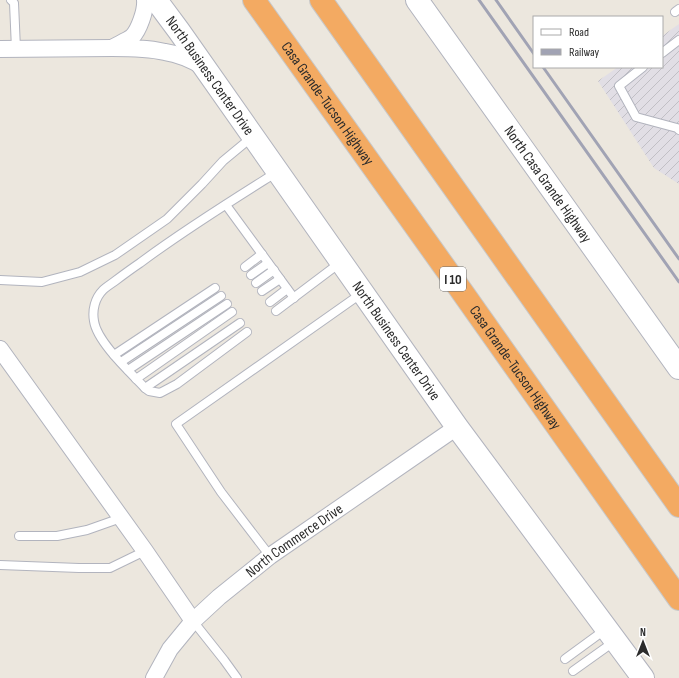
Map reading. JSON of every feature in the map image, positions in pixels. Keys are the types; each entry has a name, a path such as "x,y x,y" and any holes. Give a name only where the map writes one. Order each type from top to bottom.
{"highway":[{"name":"Casa Grande-Tucson Highway","path":"254,0 679,599"},
{"path":"321,0 679,506"}],"main road":[{"name":"North Business Center Drive","path":"156,0 458,427 643,678"},
{"name":"North Casa Grande Highway","path":"417,0 679,368"}],"street":[{"path":"112,48 132,37 140,23 145,6 145,0"},
{"path":"8,49 143,48 187,58 204,66"},
{"path":"0,349 145,551 193,621"},
{"name":"North Commerce Drive","path":"154,678 170,649 193,621 219,598 270,556 458,427"}],"lane":[{"path":"8,49 14,3 11,0"},
{"path":"663,52 679,40"},
{"path":"642,68 619,86 636,118 678,128"},
{"path":"0,280 42,282 80,272 115,255 167,219 224,161 253,137"},
{"path":"248,332 177,384 160,393 149,392 105,344 97,331 93,312 95,302 102,291 153,253 226,204 278,172"},
{"path":"226,204 294,298"},
{"path":"245,267 262,254"},
{"path":"251,275 268,262"},
{"path":"276,311 342,262"},
{"path":"256,283 274,270"},
{"path":"262,291 280,279"},
{"path":"114,355 215,288"},
{"path":"270,302 287,289"},
{"path":"270,556 221,492 176,424 363,292"},
{"path":"121,362 221,296"},
{"path":"128,370 227,304"},
{"path":"136,379 232,312"},
{"path":"145,388 240,322"},
{"path":"19,536 57,536 87,530 121,518"},
{"path":"0,565 110,568 145,551"},
{"path":"193,621 237,678"},
{"path":"565,659 611,635"},
{"path":"573,671 611,635"}],"shaded area":[{"path":"679,24 679,184 654,168 598,81 617,68 663,68 663,35"}],"railway":[{"path":"479,0 679,282"},
{"path":"496,0 533,53"},
{"path":"544,68 679,259"}]}
